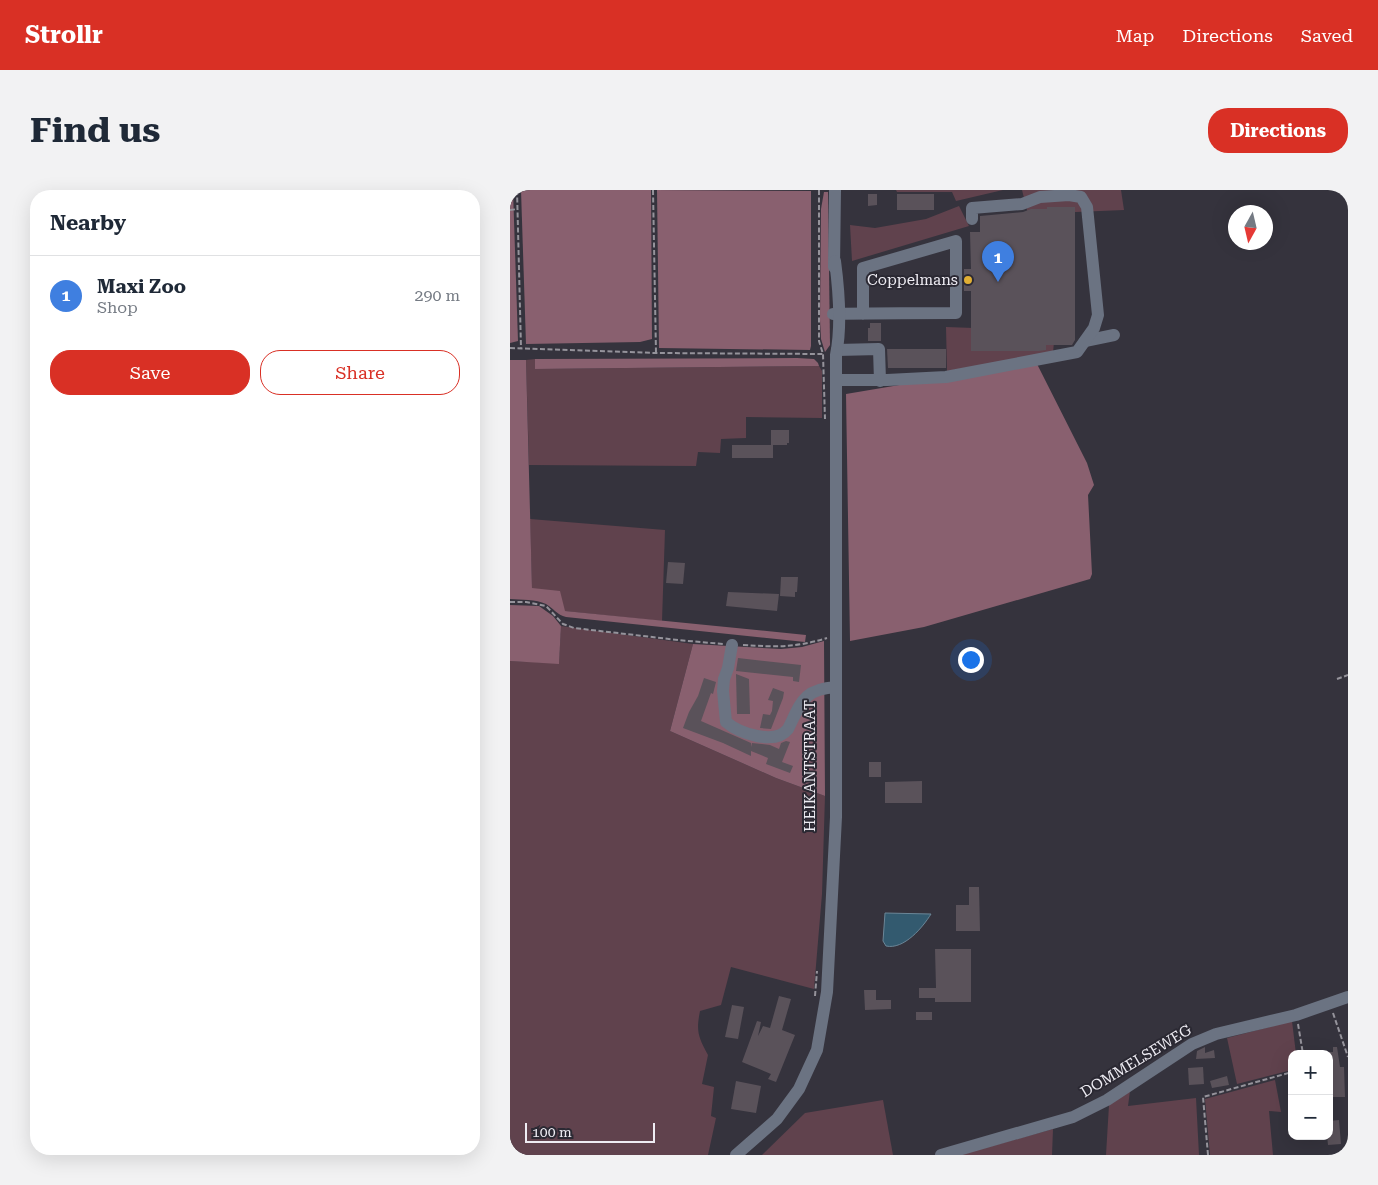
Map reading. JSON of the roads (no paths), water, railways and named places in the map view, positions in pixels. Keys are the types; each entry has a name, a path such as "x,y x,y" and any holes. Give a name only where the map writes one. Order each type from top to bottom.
{"street":[{"name":"HEIKANTSTRAAT","path":"737,1155 776,1119 799,1089 816,1050 827,992 836,817 836,380 832,353 835,314 833,282 835,261 835,190"},
{"path":"836,380 946,377 1077,352 1094,328 1098,315 1087,207 1081,197 1069,195 1040,197 1022,204 972,208 972,218"},
{"path":"835,314 863,314 956,313 956,241 863,268 863,314"},
{"path":"1085,341 1114,335"},
{"path":"832,353 879,349 880,380"},
{"path":"732,645 723,692 726,722 734,729 751,735 770,737 784,734 808,695 815,691 836,688"},
{"name":"DOMMELSEWEG","path":"941,1155 1073,1117 1107,1100 1192,1044 1216,1034 1296,1015 1348,997"}],"water":[{"path":"885,913 931,914 923,925 906,941 900,945 886,946 883,941"}],"place":[{"name":"Coppelmans","path":"968,280"},
{"name":"Maxi Zoo","path":"998,282"}]}
